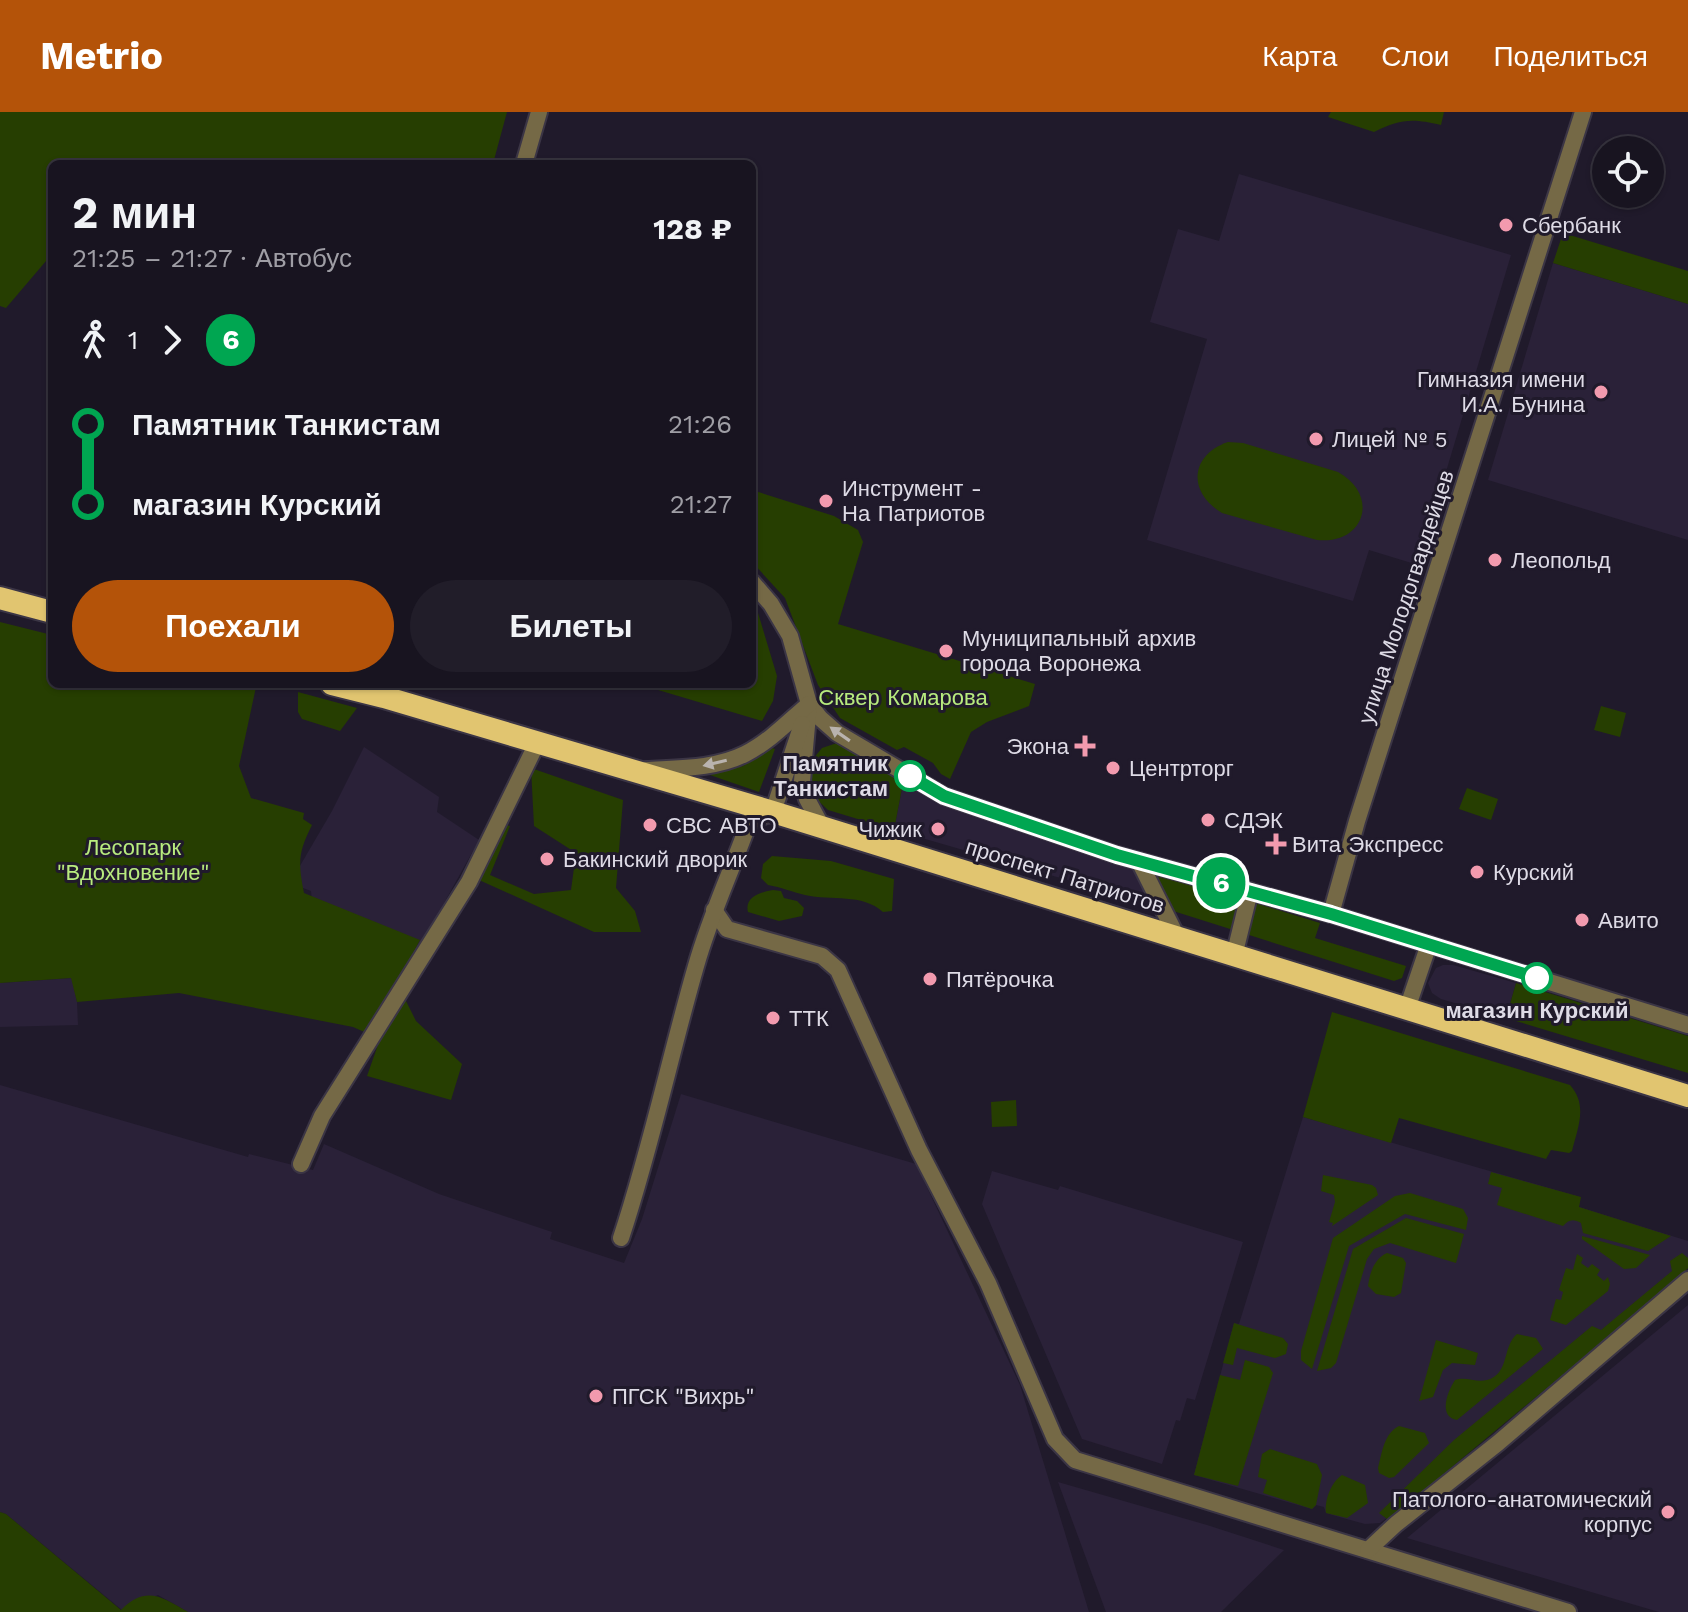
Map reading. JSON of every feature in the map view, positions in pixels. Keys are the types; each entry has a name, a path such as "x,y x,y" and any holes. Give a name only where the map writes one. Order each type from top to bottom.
{"highway":[{"path":"0,598 48,611"},
{"name":"проспект Патриотов","path":"348,688 773,812 1688,1096"}],"street":[{"path":"525,160 539,112"},
{"name":"улица Молодогвардейцев","path":"1331,914 1357,821 1583,112"},
{"name":"проспект Патриотов","path":"756,587 771,604 790,636 809,704 837,733 944,796 1139,861 1331,914 1688,1025"},
{"path":"635,770 702,766 743,755 809,704"},
{"path":"621,1238 714,910 749,822 773,812 809,704"},
{"path":"809,704 802,781 807,799 822,827"},
{"path":"301,1164 322,1116 469,882 537,743"},
{"path":"1139,861 1178,939"},
{"path":"1234,956 1250,891"},
{"path":"714,910 727,929 822,956 838,970 919,1150 988,1283 1055,1439 1075,1460 1568,1612"},
{"path":"1407,1009 1429,944"},
{"path":"1368,1550 1688,1280"}],"shaded area":[{"name":"Лицей № 5","path":"1239,174 1511,255 1418,565 1369,550 1353,601 1147,540 1207,339 1150,322 1178,229 1219,241"},
{"name":"Гимназия имени И.А. Бунина","path":"1553,263 1688,304 1688,540 1488,480"},
{"path":"364,747 439,797 437,812 479,840 418,950 312,902 311,891 290,883 332,811"},
{"path":"903,783 935,799 1131,861 1151,904 894,830"},
{"path":"1443,965 1516,983 1506,1018 1441,999 1432,993 1428,983 1436,968"},
{"path":"72,978 78,1025 0,1027 0,983"},
{"path":"0,1085 248,1157 249,1154 313,1170 324,1144 439,1194 552,1232 550,1239 624,1263 642,1219 681,1094 916,1164 1020,1385 1089,1612 188,1612 158,1595 122,1610 0,1512"},
{"path":"1303,1117 1580,1197 1579,1207 1688,1241 1688,1268 1417,1496 1380,1523 1365,1524 1326,1513 1324,1507 1316,1505 1312,1509 1194,1475 1234,1323 1239,1324"},
{"path":"992,1171 1058,1190 1060,1186 1243,1242 1195,1400 1187,1398 1180,1421 1176,1420 1162,1464 1082,1439 982,1204"},
{"path":"1688,1305 1688,1612 1659,1612 1407,1538"},
{"path":"1058,1482 1284,1550 1221,1612 1106,1612"}],"green space":[{"path":"0,112 507,112 494,160 48,160 48,259 6,308 0,306"},
{"path":"1331,112 1444,112 1441,125 1406,121 1374,132 1328,117"},
{"path":"1563,233 1688,271 1688,304 1553,263"},
{"path":"1228,442 1243,443 1338,472 1359,493 1362,505 1356,527 1346,535 1317,540 1222,513 1203,495 1198,485 1198,474 1206,456"},
{"name":"Сквер Комарова","path":"756,491 834,516 858,530 863,542 838,624 1035,684 1029,706 987,722 971,732 950,779 941,774 933,763 904,747 897,750 840,718 818,685 785,598 756,566"},
{"path":"756,606 777,676 773,701 762,721 651,688 756,688"},
{"name":"Лесопарк \"Вдохновение\"","path":"0,622 48,634 48,688 256,688 239,766 251,798 304,813 303,819 312,825 300,858 304,893 420,940 397,983 416,1021 462,1064 451,1100 367,1076 380,1039 353,1027 179,993 77,1002 71,978 0,983"},
{"path":"298,692 357,708 340,731 302,719 298,712"},
{"path":"1601,706 1626,713 1620,737 1594,730"},
{"path":"840,742 903,783 894,830 828,810 808,791 808,765 822,748"},
{"path":"775,749 759,792 707,774 743,766"},
{"path":"531,768 623,800 616,888 635,911 641,932 594,932 479,880 503,824 510,826 490,875 534,894 571,890 576,853 534,826"},
{"path":"1467,788 1498,799 1491,820 1459,809"},
{"path":"772,856 831,861 894,879 892,911 883,912 866,902 815,897 768,885 761,878 763,864"},
{"path":"1133,865 1320,923 1315,938 1406,966 1402,978 1394,981 1151,904"},
{"path":"773,890 781,891 784,898 797,901 804,908 802,916 779,921 748,912 751,899"},
{"path":"1516,983 1688,1036 1688,1073 1506,1018"},
{"path":"1332,1012 1570,1085 1580,1108 1572,1151 1551,1150 1546,1159 1399,1118 1391,1143 1303,1117"},
{"path":"1016,1100 1017,1126 992,1127 991,1102"},
{"path":"1491,1172 1581,1197 1579,1207 1671,1236 1648,1251 1583,1233 1581,1223 1576,1221 1569,1221 1563,1226 1497,1205 1502,1188 1488,1184"},
{"path":"1323,1175 1372,1185 1378,1195 1332,1226 1333,1223 1329,1222 1334,1195 1321,1191"},
{"path":"1410,1193 1463,1209 1468,1218 1466,1230 1405,1214 1349,1246 1312,1369 1301,1360 1301,1351 1333,1238 1395,1196"},
{"path":"1406,1218 1464,1234 1456,1263 1390,1243 1374,1249 1367,1259 1336,1363 1331,1368 1317,1371 1353,1249"},
{"path":"1582,1236 1650,1255 1636,1268 1624,1269"},
{"path":"1387,1253 1403,1258 1406,1263 1401,1293 1394,1297 1376,1294 1368,1286 1373,1266"},
{"path":"1682,1253 1688,1258 1688,1268 1673,1283 1417,1496 1387,1519 1379,1513 1454,1440 1592,1326 1601,1330 1672,1271 1670,1261"},
{"path":"1577,1254 1583,1258 1581,1263 1588,1268 1592,1264 1600,1270 1597,1275 1604,1281 1608,1277 1610,1284 1608,1291 1566,1325 1550,1320 1556,1299 1561,1300 1563,1292 1559,1290 1566,1268 1573,1270"},
{"path":"1234,1323 1283,1338 1288,1344 1286,1354 1275,1358 1237,1348 1233,1365 1223,1363"},
{"path":"1517,1334 1536,1338 1543,1349 1457,1420 1451,1418 1446,1403 1455,1380 1483,1381 1494,1377 1503,1366 1509,1345"},
{"path":"1436,1340 1478,1353 1475,1365 1452,1363 1443,1370 1433,1397 1419,1401"},
{"path":"1245,1360 1269,1367 1273,1373 1238,1486 1194,1475 1220,1375 1240,1380"},
{"path":"1399,1426 1425,1433 1429,1443 1394,1477 1389,1478 1379,1473 1378,1468 1387,1438"},
{"path":"1270,1449 1317,1464 1322,1475 1316,1505 1312,1509 1263,1493 1267,1480 1258,1477 1262,1454"},
{"path":"1342,1475 1365,1485 1368,1503 1347,1518 1326,1513 1329,1492"},
{"path":"0,1512 121,1610 138,1598 154,1596 188,1612 0,1612"}],"bus line":[{"name":"6","path":"910,776 944,796 1117,855 1331,914 1537,978"}],"place":[{"name":"Сбербанк","path":"1506,225"},
{"name":"Гимназия имени И.А. Бунина","path":"1601,392"},
{"name":"Лицей № 5","path":"1316,439"},
{"name":"Инструмент - На Патриотов","path":"826,501"},
{"name":"Леопольд","path":"1495,560"},
{"name":"Муниципальный архив города Воронежа","path":"946,651"},
{"name":"Экона","path":"1085,746"},
{"name":"Центрторг","path":"1113,768"},
{"name":"Памятник Танкистам","path":"910,776"},
{"name":"СДЭК","path":"1208,820"},
{"name":"СВС АВТО","path":"650,825"},
{"name":"Чижик","path":"938,829"},
{"name":"Вита Экспресс","path":"1276,844"},
{"name":"Бакинский дворик","path":"547,859"},
{"name":"Курский","path":"1477,872"},
{"name":"Авито","path":"1582,920"},
{"name":"магазин Курский","path":"1537,978"},
{"name":"Пятёрочка","path":"930,979"},
{"name":"ТТК","path":"773,1018"},
{"name":"ПГСК \"Вихрь\"","path":"596,1396"},
{"name":"Патолого-анатомический корпус","path":"1668,1512"}]}
